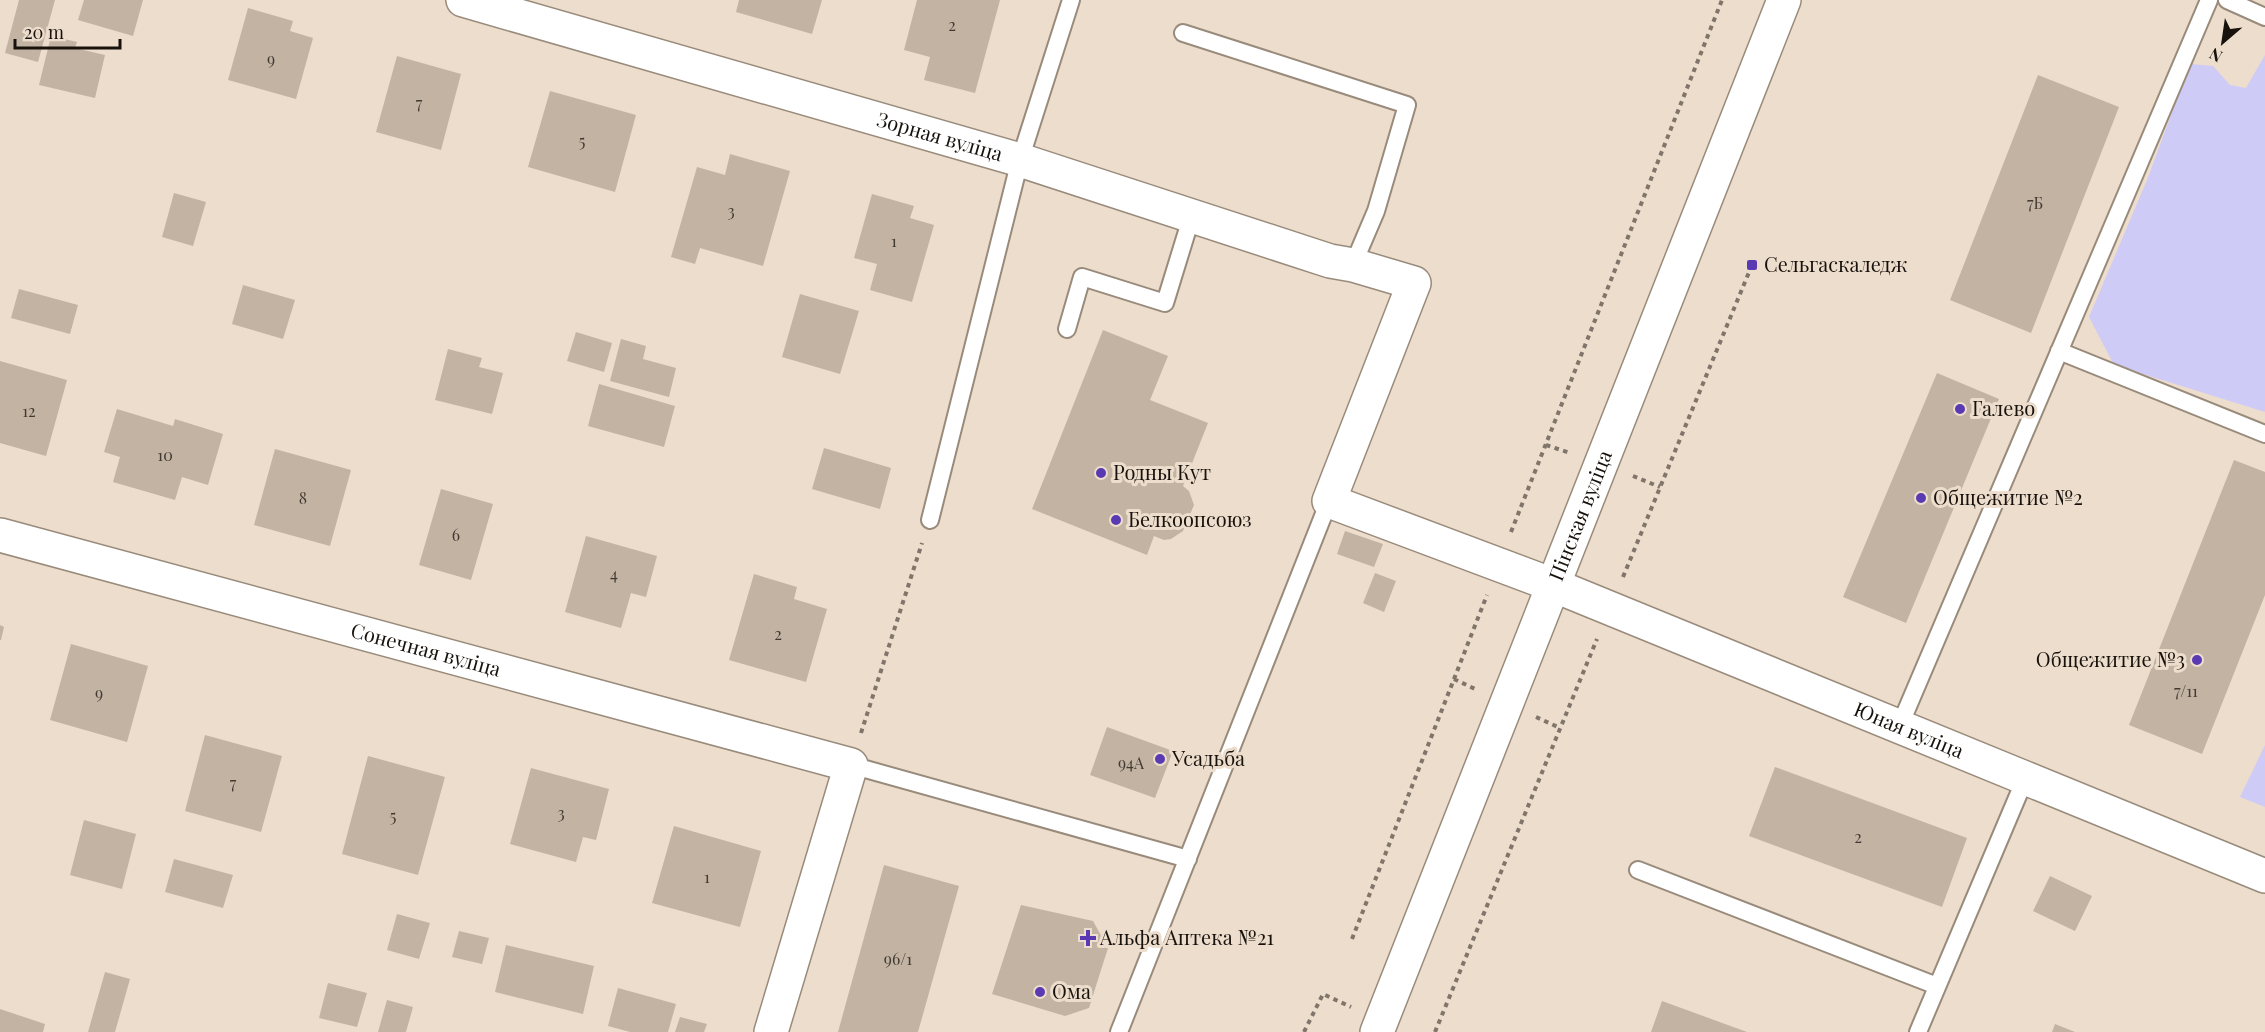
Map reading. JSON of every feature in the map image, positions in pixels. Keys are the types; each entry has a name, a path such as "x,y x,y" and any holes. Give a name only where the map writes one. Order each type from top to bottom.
{"street":[{"name":"Зорная вуліца","path":"463,0 1020,160 1330,261 1353,265 1414,283 1329,501"},
{"name":"Пінская вуліца","path":"1377,1032 1784,0"},
{"name":"Юная вуліца","path":"1329,501 1553,585 2265,876"},
{"name":"Сонечная вуліца","path":"0,535 851,765"},
{"path":"771,1032 851,765"}],"lane":[{"path":"930,520 1020,160 1071,0"},
{"path":"1900,725 2209,0"},
{"path":"2230,1 2265,17"},
{"path":"1183,33 1407,105 1376,211 1353,265"},
{"path":"1067,329 1082,277 1165,303 1192,215"},
{"path":"2059,351 2265,434"},
{"path":"1119,1032 1329,501"},
{"path":"851,765 1188,859"},
{"path":"1918,1032 2025,779"},
{"path":"1638,870 1937,986"}],"path":[{"path":"1352,939 1722,0"},
{"path":"1435,1032 1512,840 1752,265"},
{"path":"851,765 930,520"},
{"path":"1304,1032 1323,994"}],"shaded area":[{"path":"2265,55 2265,412 2114,365 2089,317 2147,180 2190,64 2213,66 2230,85 2246,88"},
{"path":"2265,745 2265,807 2240,797"}],"building":[{"path":"19,0 55,0 38,62 5,53"},
{"path":"84,0 143,0 133,36 78,20"},
{"path":"739,0 822,0 812,34 736,12"},
{"path":"917,0 1000,0 975,93 924,80 930,57 904,50"},
{"path":"248,8 293,21 290,31 313,38 296,99 228,80"},
{"path":"51,36 77,42 75,48 105,55 95,98 39,85"},
{"path":"397,56 461,74 441,150 376,132"},
{"path":"2038,75 2119,107 2031,333 1950,300"},
{"path":"550,91 636,115 615,192 528,167"},
{"path":"730,154 790,171 763,266 700,248 695,264 671,257 697,167 725,175"},
{"path":"174,193 206,202 193,246 162,237"},
{"path":"872,194 914,206 910,218 934,225 912,302 870,290 877,264 854,258"},
{"path":"243,285 295,300 283,339 232,324"},
{"path":"19,289 78,305 70,334 11,318"},
{"path":"800,294 859,311 840,374 782,357"},
{"path":"1103,330 1168,356 1150,400 1208,423 1183,486 1189,491 1194,505 1183,531 1171,539 1164,540 1154,536 1147,555 1032,509"},
{"path":"576,332 612,343 604,372 567,361"},
{"path":"621,339 646,346 643,359 676,368 669,397 610,381"},
{"path":"448,349 482,358 479,367 503,373 492,414 435,400"},
{"path":"0,361 67,380 46,456 0,443"},
{"name":"Общежитие №2","path":"1937,373 1999,399 1906,623 1843,597"},
{"path":"599,384 675,406 664,447 588,426"},
{"path":"117,409 173,426 175,419 223,434 208,485 182,477 175,500 113,482 120,457 104,452"},
{"path":"824,448 891,468 880,509 812,489"},
{"path":"275,449 351,470 330,546 254,525"},
{"name":"Общежитие №3","path":"2234,460 2265,472 2265,595 2202,754 2129,725"},
{"path":"441,489 493,504 471,580 419,565"},
{"path":"1345,531 1383,544 1374,567 1337,554"},
{"path":"586,536 657,556 646,597 631,593 621,628 565,612"},
{"path":"1375,573 1396,581 1384,612 1363,603"},
{"path":"754,574 797,587 794,599 827,609 806,682 729,660"},
{"path":"0,625 4,627 1,640 0,640"},
{"path":"71,644 148,666 127,742 50,720"},
{"path":"1107,727 1173,751 1155,798 1090,775"},
{"path":"205,735 282,756 261,832 185,811"},
{"path":"368,756 445,777 418,875 342,854"},
{"path":"1775,767 1967,838 1942,907 1749,836"},
{"path":"531,768 609,789 596,840 583,837 576,862 510,844"},
{"path":"84,820 136,834 122,889 70,875"},
{"path":"674,826 761,851 740,927 652,903"},
{"path":"174,859 233,875 223,908 165,892"},
{"path":"884,865 959,886 918,1032 838,1032"},
{"path":"2050,876 2092,896 2075,931 2033,911"},
{"path":"1021,905 1093,921 1108,948 1089,1008 1065,1016 992,994"},
{"path":"397,914 430,923 419,959 387,950"},
{"path":"459,931 489,938 482,964 452,957"},
{"path":"506,945 594,966 583,1014 495,992"},
{"path":"105,972 130,979 115,1032 88,1032"},
{"path":"328,983 367,993 357,1027 319,1018"},
{"path":"618,988 676,1004 668,1032 630,1032 608,1026"},
{"path":"387,1000 413,1007 406,1032 378,1032"},
{"path":"1662,1001 1747,1032 1651,1032"},
{"path":"0,1009 45,1024 43,1032 0,1032"},
{"path":"680,1017 707,1024 704,1032 675,1032"},
{"path":"2055,1024 2075,1032 2052,1032"}],"place":[{"name":"Сельгаскаледж","path":"1752,265"},
{"name":"Галево","path":"1960,409"},
{"name":"Родны Кут","path":"1101,473"},
{"name":"Общежитие №2","path":"1921,498"},
{"name":"Белкоопсоюз","path":"1116,520"},
{"name":"Общежитие №3","path":"2197,660"},
{"name":"Усадьба","path":"1160,759"},
{"name":"Альфа Аптека №21","path":"1088,938"},
{"name":"Ома","path":"1040,992"}]}
